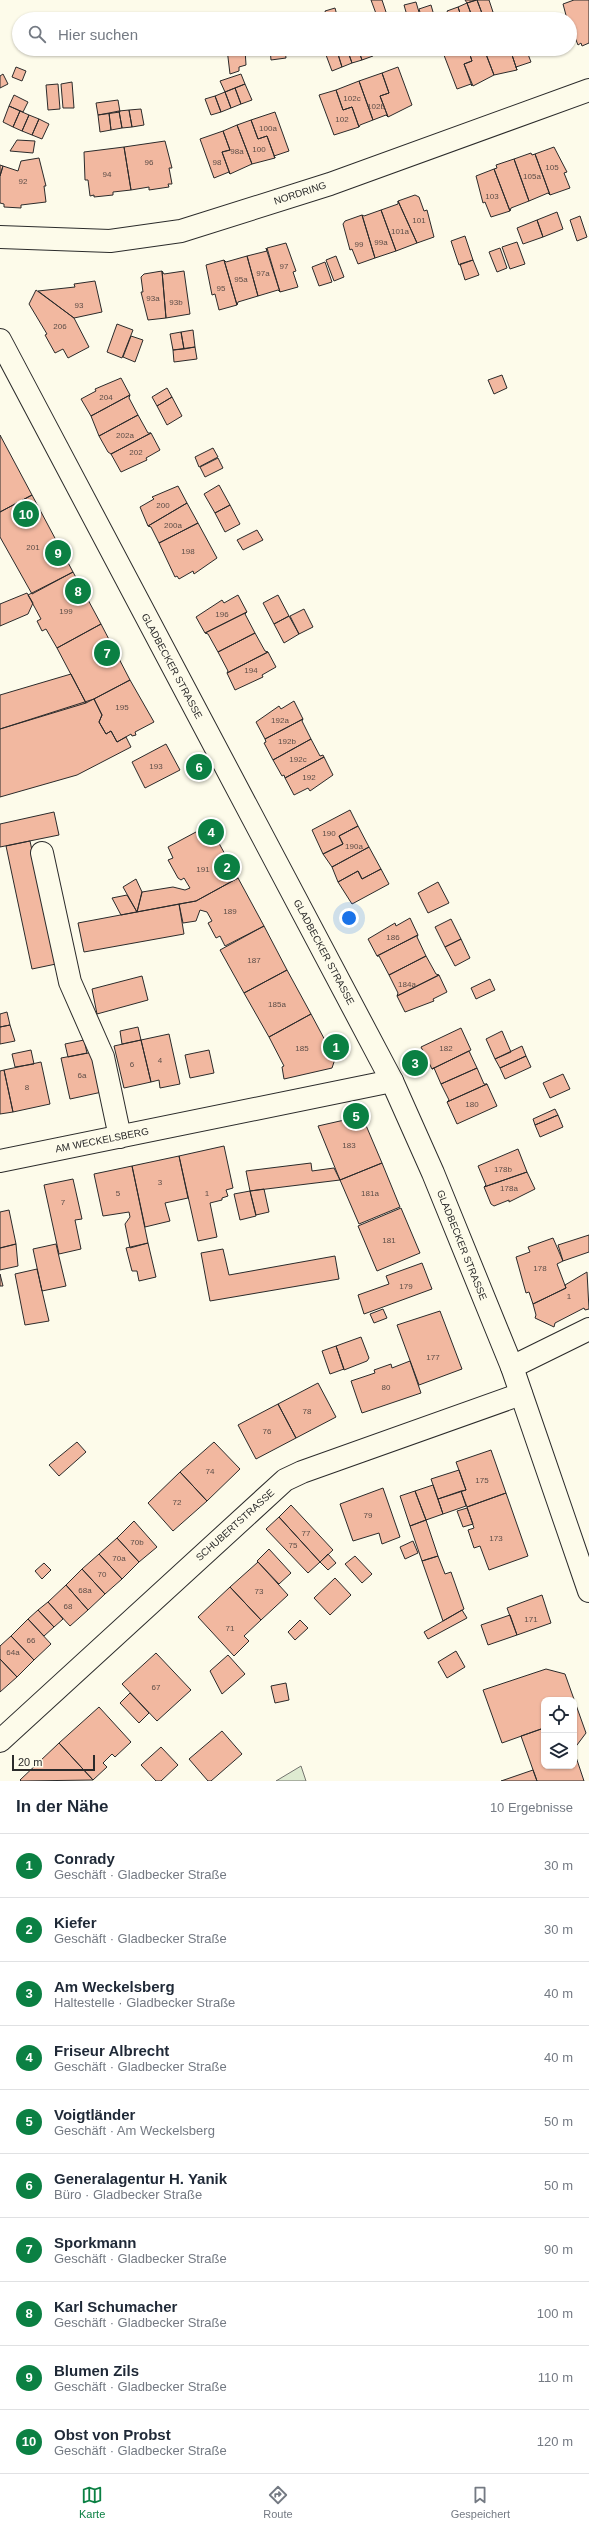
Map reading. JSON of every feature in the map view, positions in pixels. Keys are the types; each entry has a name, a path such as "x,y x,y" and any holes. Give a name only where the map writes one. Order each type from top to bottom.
{"street":[{"name":"NORDRING","path":"0,237 110,241 181,231 330,184 589,90"},
{"name":"GLADBECKER STRASSE","path":"0,340 392,1081 433,1173 512,1367 589,1591"},
{"path":"42,853 70,982 103,1057 120,1137"},
{"name":"AM WECKELSBERG","path":"0,1161 392,1081"},
{"path":"512,1367 580,1333"},
{"name":"SCHUBERTSTRASSE","path":"0,1741 284,1480 309,1469 521,1394"}],"green space":[{"path":"301,1766 306,1781 276,1781"}],"building":[{"path":"371,0 382,0 386,12 375,12"},
{"path":"465,0 476,0 467,3"},
{"path":"477,0 482,12 470,12 467,3"},
{"path":"477,0 489,0 493,12 482,12"},
{"path":"574,0 589,0 589,43 582,46 581,43 578,45 577,12 565,12 563,4"},
{"path":"416,2 419,12 406,12 404,5"},
{"path":"467,3 470,12 460,12 458,7"},
{"path":"431,5 433,12 420,12 419,9"},
{"path":"458,7 460,12 447,12"},
{"path":"335,8 336,12 325,12"},
{"path":"228,56 245,56 246,65 239,67 239,71 230,74"},
{"path":"271,56 286,56 286,58 271,60"},
{"path":"326,56 339,56 342,67 332,71"},
{"path":"339,56 350,56 352,63 342,67"},
{"path":"350,56 361,56 362,60 352,63"},
{"path":"361,56 373,56 362,60"},
{"path":"444,56 470,56 472,61 464,64 472,86 471,84 457,89"},
{"path":"470,56 487,56 494,75 473,86 464,64 472,61"},
{"path":"487,56 512,56 517,70 494,75"},
{"path":"512,56 529,56 531,62 516,67"},
{"path":"16,67 26,71 22,81 12,77"},
{"path":"398,67 412,105 388,117 380,96 389,93 382,73"},
{"path":"382,73 389,93 380,96 388,117 386,115 373,120 359,81"},
{"path":"3,74 8,84 0,88 0,76"},
{"path":"241,74 245,84 225,92 220,81"},
{"path":"359,81 373,120 360,125 359,127 352,107 343,110 336,90"},
{"path":"72,82 74,108 63,108 61,84"},
{"path":"58,84 60,109 48,110 46,85"},
{"path":"245,84 252,100 241,104 235,88"},
{"path":"235,88 241,104 231,108 225,92"},
{"path":"336,90 343,110 352,107 359,127 334,135 319,95"},
{"path":"225,92 231,108 221,112 215,96"},
{"path":"14,95 28,102 23,112 9,106"},
{"path":"215,96 221,112 211,115 205,99"},
{"path":"118,100 120,112 98,115 96,103"},
{"path":"9,106 20,111 13,127 3,122"},
{"path":"141,109 144,125 132,127 129,110"},
{"path":"129,110 132,127 122,128 119,111"},
{"path":"20,111 29,115 22,131 13,127"},
{"path":"119,111 122,128 111,130 109,113"},
{"path":"275,112 289,151 274,156 267,136 258,139 251,120"},
{"path":"109,113 111,130 100,132 98,115"},
{"path":"29,115 39,119 32,135 22,131"},
{"path":"39,119 49,124 42,139 32,135"},
{"path":"251,120 258,139 267,136 275,158 252,164 237,125"},
{"path":"237,125 252,164 230,174 222,152 230,150 223,131"},
{"path":"223,131 230,150 222,152 230,174 229,172 214,178 200,139"},
{"path":"17,140 35,141 33,153 10,151"},
{"path":"165,141 172,168 169,168 172,184 168,184 169,187 149,190 149,187 131,190 124,147"},
{"path":"124,147 131,190 113,192 113,195 90,196 88,180 85,180 84,152"},
{"path":"554,147 567,172 564,173 570,188 550,195 535,154"},
{"path":"531,153 532,155 535,154 550,195 548,193 529,201 514,159"},
{"path":"39,158 46,186 44,186 46,202 21,205 21,208 4,207 4,204 0,203 0,176 3,166 18,171 21,161"},
{"path":"514,159 529,201 511,208 510,211 494,169 497,168 496,165"},
{"path":"0,165 3,166 0,176"},
{"path":"494,169 510,211 491,217 485,202 483,203 476,176"},
{"path":"415,195 419,197 424,211 427,210 434,237 417,243 398,201"},
{"path":"398,201 417,243 396,251 381,210 398,204"},
{"path":"381,210 396,251 375,258 362,215 364,216"},
{"path":"557,212 563,229 543,237 537,220"},
{"path":"362,215 375,258 358,264 352,249 350,250 343,224 345,221"},
{"path":"580,216 587,237 577,241 570,220"},
{"path":"537,220 543,237 523,244 517,228"},
{"path":"465,236 473,260 459,265 451,241"},
{"path":"517,242 525,264 510,269 502,247"},
{"path":"286,243 296,271 293,272 298,287 280,292 267,248"},
{"path":"500,248 507,268 497,272 489,252"},
{"path":"267,251 280,292 278,290 258,296 247,256"},
{"path":"247,256 258,296 238,302 237,305 224,260 226,262"},
{"path":"336,256 344,277 334,281 326,260"},
{"path":"224,260 237,305 219,310 215,294 212,295 206,265"},
{"path":"473,260 479,275 465,280 460,264"},
{"path":"325,262 332,282 319,286 312,267"},
{"path":"162,271 166,318 148,320 141,292 143,292 141,277 144,274"},
{"path":"162,271 164,274 184,271 190,314 166,318"},
{"path":"95,281 102,312 74,318 38,291 75,287 74,284"},
{"path":"36,290 74,318 89,347 68,358 63,349 55,353 45,335 47,334 29,304"},
{"path":"117,324 133,330 122,358 107,352"},
{"path":"193,330 195,347 184,349 181,332"},
{"path":"181,332 184,349 173,350 170,334"},
{"path":"131,336 143,340 135,362 123,357"},
{"path":"195,347 197,359 174,362 173,350"},
{"path":"502,375 507,388 494,394 488,380"},
{"path":"121,378 130,395 91,416 81,399 96,391 95,389"},
{"path":"167,388 172,397 157,406 152,397"},
{"path":"130,395 129,398 138,415 99,436 91,416"},
{"path":"172,397 182,416 167,425 157,406"},
{"path":"138,415 148,433 151,433 111,454 108,452 99,436"},
{"path":"151,433 160,450 146,458 147,460 121,472 111,454"},
{"path":"0,435 32,495 0,512"},
{"path":"213,448 218,457 199,467 195,457"},
{"path":"218,458 223,468 205,477 200,467"},
{"path":"219,485 230,505 215,513 204,494"},
{"path":"178,486 187,503 148,526 140,507 154,499 152,497"},
{"path":"32,495 73,572 32,594 0,537 0,512"},
{"path":"187,503 198,523 159,543 151,527 148,526"},
{"path":"230,505 240,524 225,532 215,513"},
{"path":"198,523 217,558 194,574 193,571 179,579 177,576 175,577 159,543"},
{"path":"257,530 263,540 243,550 237,540"},
{"path":"73,572 101,624 57,648 46,629 42,631 37,621 41,619 28,595"},
{"path":"27,593 33,603 28,614 0,626 0,604"},
{"path":"238,595 247,612 205,633 196,617 222,600 224,603"},
{"path":"278,595 289,616 274,624 263,603"},
{"path":"304,609 313,627 299,634 290,616"},
{"path":"247,612 245,614 255,633 218,652 208,634 205,633"},
{"path":"289,616 299,634 284,643 274,624"},
{"path":"101,624 130,680 86,703 57,648"},
{"path":"255,633 265,651 268,652 227,673 228,671 218,652"},
{"path":"268,652 276,667 262,675 263,677 235,690 227,673"},
{"path":"71,674 86,703 0,729 0,695"},
{"path":"130,680 154,722 135,732 136,735 132,736 131,734 117,742 111,731 106,734 99,722 102,715 94,699"},
{"path":"94,699 102,715 99,722 106,734 111,731 117,742 126,737 131,747 77,775 0,797 0,729"},
{"path":"294,701 303,719 265,739 256,722 279,706 281,709"},
{"path":"303,719 302,721 311,739 273,760 264,743 266,742 265,739"},
{"path":"311,739 320,756 323,755 324,757 285,778 284,775 282,776 273,760"},
{"path":"166,744 180,770 145,788 132,762"},
{"path":"324,757 333,775 310,791 308,788 294,795 285,778"},
{"path":"350,810 358,826 339,836 343,844 323,854 312,830"},
{"path":"54,812 59,835 0,847 0,824"},
{"path":"209,825 238,878 196,901 137,912 142,892 173,887 185,890 190,888 184,878 181,880 178,878 168,860 173,858 168,847"},
{"path":"358,826 369,847 332,867 323,854 343,844 339,836"},
{"path":"30,841 56,964 32,969 6,846"},
{"path":"369,847 381,869 362,879 358,871 338,882 332,867"},
{"path":"381,869 389,884 352,904 338,882 358,871 362,879"},
{"path":"238,878 264,926 225,946 220,936 216,938 208,923 212,921 207,912 200,910 196,921 183,923 179,904 196,901"},
{"path":"136,879 142,892 137,912 123,887"},
{"path":"438,882 449,903 428,913 418,893"},
{"path":"127,895 137,912 121,915 112,898"},
{"path":"179,904 184,934 84,952 78,923"},
{"path":"410,918 418,935 377,956 368,939 395,923 396,926"},
{"path":"451,919 461,939 445,947 435,927"},
{"path":"264,926 287,970 244,993 220,950"},
{"path":"418,935 417,937 426,956 389,975 379,956 377,956"},
{"path":"461,939 470,958 455,966 445,947"},
{"path":"426,956 436,974 439,975 397,996 398,993 389,975"},
{"path":"287,970 311,1014 269,1037 244,993"},
{"path":"439,975 447,992 433,999 434,1001 405,1012 397,996"},
{"path":"142,976 148,1000 97,1014 92,989"},
{"path":"490,979 495,990 476,999 471,988"},
{"path":"7,1012 10,1025 0,1027 0,1014"},
{"path":"311,1014 335,1059 332,1068 284,1079 282,1067 284,1066 269,1037"},
{"path":"10,1025 15,1041 0,1044 0,1027"},
{"path":"138,1027 141,1040 122,1044 120,1031"},
{"path":"461,1028 471,1050 432,1069 421,1047"},
{"path":"502,1031 511,1052 495,1059 486,1039"},
{"path":"169,1034 180,1084 160,1088 159,1080 151,1082 141,1040"},
{"path":"84,1040 87,1053 68,1057 65,1044"},
{"path":"141,1040 151,1082 124,1088 114,1046"},
{"path":"522,1046 526,1056 500,1068 495,1059"},
{"path":"31,1050 34,1064 15,1067 12,1054"},
{"path":"209,1050 214,1073 190,1078 185,1055"},
{"path":"469,1051 477,1068 441,1084 434,1068"},
{"path":"94,1052 102,1092 70,1099 61,1058"},
{"path":"526,1056 531,1067 505,1079 500,1068"},
{"path":"41,1062 50,1104 13,1112 4,1070"},
{"path":"477,1068 484,1084 487,1084 447,1102 449,1100 441,1084"},
{"path":"4,1070 13,1112 0,1114 0,1071"},
{"path":"563,1074 570,1089 550,1098 543,1083"},
{"path":"487,1084 497,1106 457,1124 447,1102"},
{"path":"555,1109 558,1115 535,1125 533,1119"},
{"path":"558,1115 563,1127 540,1137 535,1125"},
{"path":"362,1116 382,1163 340,1180 318,1126"},
{"path":"224,1146 233,1188 226,1190 228,1196 222,1198 222,1200 210,1203 217,1237 198,1241 179,1156"},
{"path":"518,1149 527,1172 484,1187 486,1185 478,1166"},
{"path":"179,1156 188,1198 165,1203 170,1221 145,1227 132,1166"},
{"path":"311,1163 312,1171 334,1168 340,1180 250,1191 246,1171"},
{"path":"382,1163 400,1207 359,1224 340,1180"},
{"path":"132,1166 148,1243 130,1248 125,1224 130,1217 129,1212 103,1216 94,1174"},
{"path":"527,1172 535,1189 509,1202 509,1200 494,1206 491,1204 484,1187"},
{"path":"73,1179 82,1219 75,1220 81,1249 59,1254 44,1185"},
{"path":"264,1189 269,1212 256,1215 250,1191"},
{"path":"250,1191 256,1216 240,1220 234,1194"},
{"path":"401,1208 420,1253 377,1271 358,1226"},
{"path":"9,1210 16,1244 0,1248 0,1212"},
{"path":"589,1235 589,1252 563,1261 558,1245"},
{"path":"553,1238 563,1261 557,1264 566,1288 533,1304 529,1292 526,1293 516,1257 530,1252 528,1247"},
{"path":"148,1243 156,1277 139,1281 137,1271 132,1271 126,1248"},
{"path":"16,1244 18,1266 0,1270 0,1248"},
{"path":"56,1244 66,1286 42,1291 33,1249"},
{"path":"223,1249 229,1275 335,1256 339,1279 210,1301 201,1253"},
{"path":"422,1263 432,1289 364,1314 358,1295 389,1284 386,1276"},
{"path":"37,1269 49,1321 25,1325 15,1274"},
{"path":"587,1272 589,1309 585,1310 584,1308 555,1323 554,1327 535,1318 536,1315 533,1304 566,1288 565,1285"},
{"path":"0,1274 3,1286 0,1286"},
{"path":"383,1309 387,1318 374,1323 370,1314"},
{"path":"440,1311 462,1369 419,1385 397,1325"},
{"path":"361,1337 369,1358 367,1361 344,1370 336,1346"},
{"path":"336,1346 344,1369 330,1374 322,1351"},
{"path":"410,1361 421,1393 362,1413 351,1381 375,1373 374,1370 391,1364 392,1368"},
{"path":"318,1383 336,1417 296,1438 278,1404"},
{"path":"278,1404 296,1438 256,1459 238,1425"},
{"path":"77,1442 86,1452 59,1476 49,1465"},
{"path":"214,1442 240,1469 207,1501 180,1472"},
{"path":"491,1450 506,1493 467,1507 461,1491 466,1490 456,1462"},
{"path":"459,1470 466,1490 438,1499 431,1479"},
{"path":"180,1472 207,1501 173,1531 148,1503"},
{"path":"433,1485 443,1514 426,1520 415,1491"},
{"path":"383,1488 400,1537 382,1544 379,1533 353,1541 340,1504"},
{"path":"415,1491 426,1520 410,1526 400,1496"},
{"path":"461,1491 466,1506 443,1514 438,1499"},
{"path":"506,1493 528,1556 489,1570 480,1546 474,1548 468,1530 474,1528 467,1507"},
{"path":"291,1505 333,1550 320,1562 279,1517"},
{"path":"467,1508 473,1524 463,1527 457,1511"},
{"path":"279,1517 320,1562 308,1573 266,1529"},
{"path":"426,1520 438,1556 422,1561 410,1526"},
{"path":"134,1521 157,1547 139,1562 117,1538"},
{"path":"117,1538 139,1562 122,1579 99,1554"},
{"path":"413,1541 418,1553 405,1559 400,1547"},
{"path":"269,1549 291,1573 279,1584 257,1561"},
{"path":"99,1554 122,1579 105,1594 82,1569"},
{"path":"328,1554 336,1563 328,1570 320,1562"},
{"path":"355,1556 372,1574 362,1583 345,1564"},
{"path":"438,1556 445,1574 451,1572 464,1609 443,1621 422,1561"},
{"path":"258,1562 288,1595 261,1620 230,1587"},
{"path":"44,1563 51,1570 42,1579 35,1571"},
{"path":"82,1569 105,1594 88,1610 66,1585"},
{"path":"335,1578 351,1595 330,1615 314,1598"},
{"path":"66,1585 88,1610 70,1626 48,1602"},
{"path":"230,1587 261,1620 244,1636 249,1641 234,1656 198,1617"},
{"path":"542,1595 551,1623 517,1635 507,1608"},
{"path":"48,1602 63,1619 54,1627 38,1610"},
{"path":"38,1610 54,1627 44,1636 28,1619"},
{"path":"462,1610 467,1618 428,1639 424,1632"},
{"path":"510,1615 517,1635 488,1645 481,1625"},
{"path":"28,1619 51,1644 34,1660 11,1636"},
{"path":"300,1620 308,1628 295,1640 288,1632"},
{"path":"11,1636 34,1660 17,1677 0,1659 0,1646"},
{"path":"456,1651 465,1667 447,1678 438,1662"},
{"path":"156,1653 191,1690 157,1721 122,1684"},
{"path":"228,1655 245,1674 222,1694 210,1671"},
{"path":"0,1659 17,1677 0,1692"},
{"path":"546,1669 565,1674 573,1697 541,1697 541,1729 502,1743 483,1690"},
{"path":"286,1683 289,1700 275,1703 271,1686"},
{"path":"130,1693 149,1713 139,1723 120,1703"},
{"path":"99,1707 131,1742 115,1757 112,1754 103,1763 107,1767 93,1780 59,1743"},
{"path":"577,1708 586,1733 577,1745"},
{"path":"541,1729 541,1769 577,1769 577,1760 584,1781 537,1781 521,1736"},
{"path":"222,1731 242,1754 211,1781 208,1781 189,1759"},
{"path":"59,1743 93,1780 20,1780"},
{"path":"161,1747 178,1765 161,1781 156,1781 141,1765"},
{"path":"533,1770 537,1781 501,1781"}],"place":[{"name":"Obst von Probst","path":"26,514"},
{"name":"Blumen Zils","path":"58,553"},
{"name":"Karl Schumacher","path":"78,591"},
{"name":"Sporkmann","path":"107,653"},
{"name":"Generalagentur H. Yanik","path":"199,767"},
{"name":"Friseur Albrecht","path":"211,832"},
{"name":"Kiefer","path":"227,867"},
{"name":"Conrady","path":"336,1047"},
{"name":"Am Weckelsberg","path":"415,1063"},
{"name":"Voigtländer","path":"356,1116"}]}
